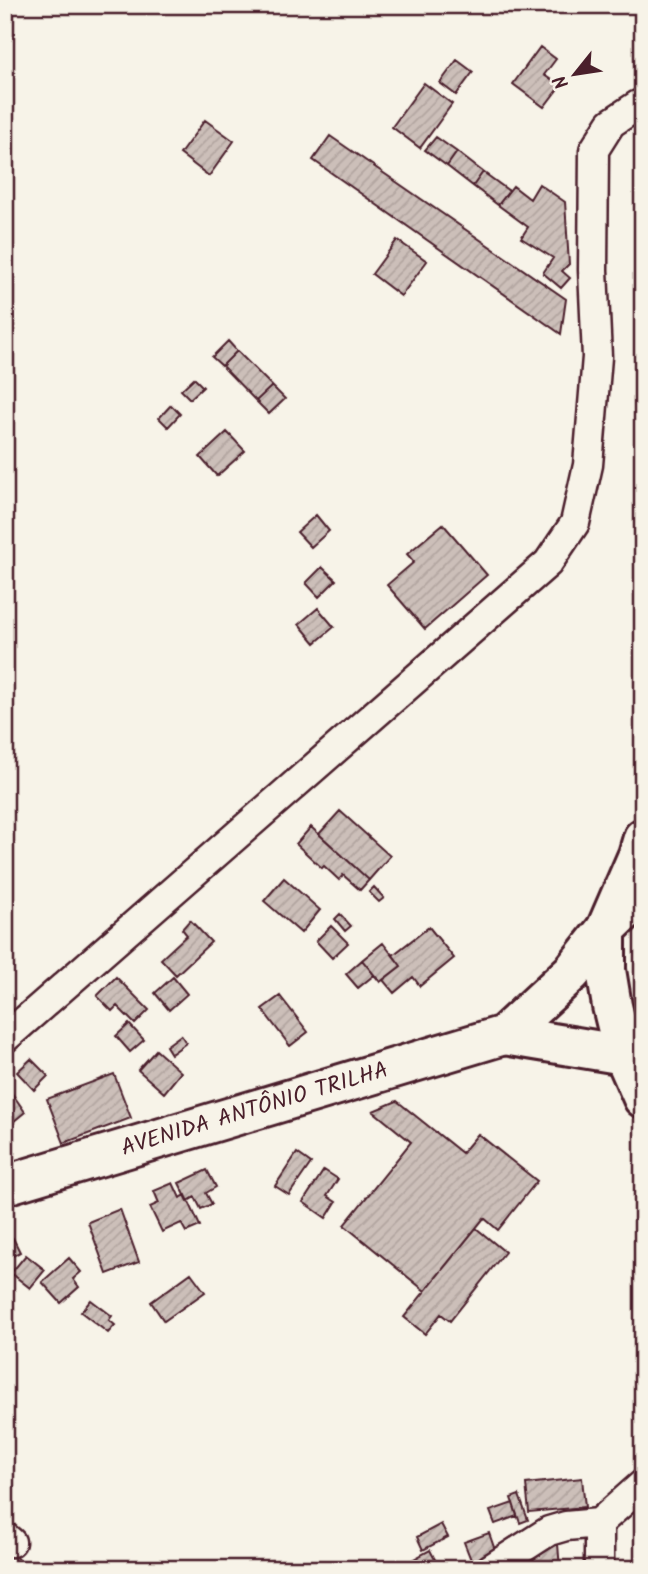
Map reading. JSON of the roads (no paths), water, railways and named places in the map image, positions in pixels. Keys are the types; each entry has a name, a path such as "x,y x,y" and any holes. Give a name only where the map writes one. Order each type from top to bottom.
{"main road":[{"path":"643,838 607,929 606,970 612,1006 633,1057 643,1098"},
{"path":"607,929 630,906 643,898"},
{"name":"AVENIDA ANTÔNIO TRILHA","path":"5,1185 504,1035 572,972 607,929"},
{"name":"AVENIDA ANTÔNIO TRILHA","path":"504,1035 633,1057"}],"street":[{"path":"5,1038 548,563 555,553 575,523 588,465 597,357 593,270 594,150 611,123 643,103"},
{"path":"490,1569 550,1531 566,1526 599,1523 643,1484"},
{"path":"598,1569 599,1523"}]}
